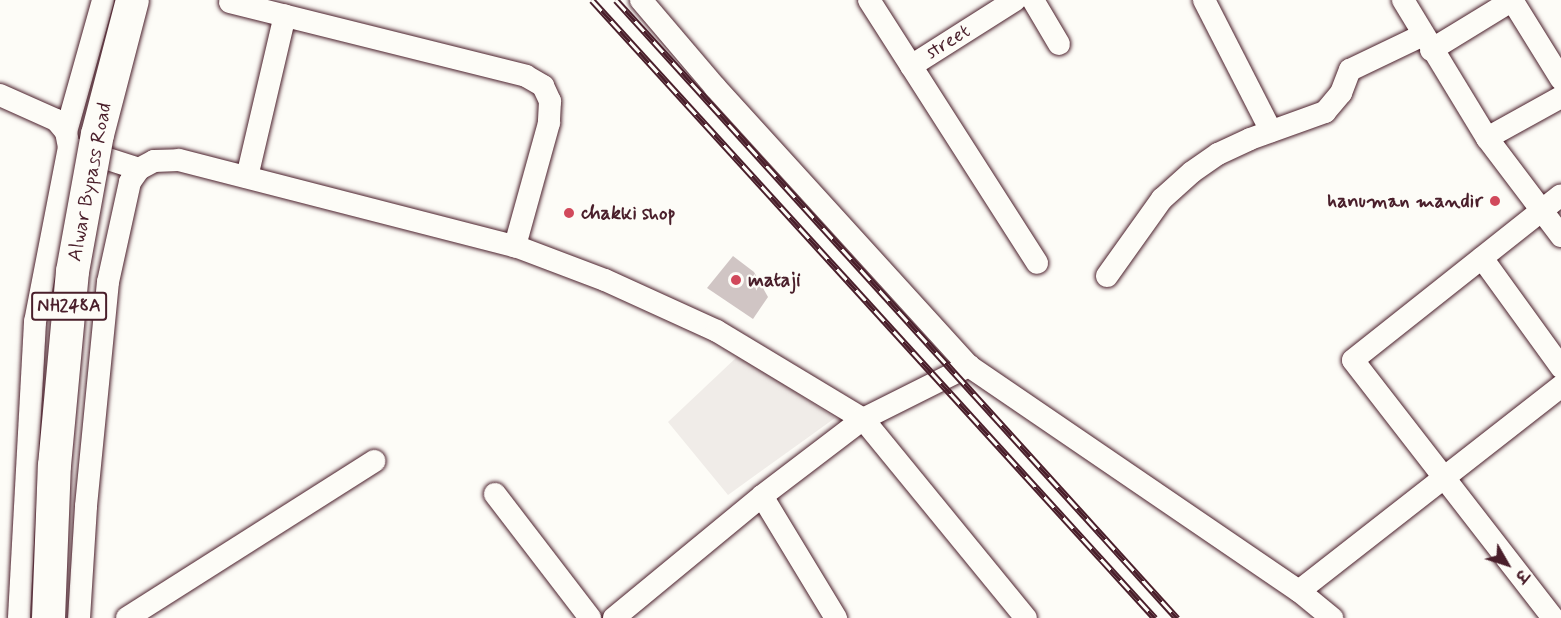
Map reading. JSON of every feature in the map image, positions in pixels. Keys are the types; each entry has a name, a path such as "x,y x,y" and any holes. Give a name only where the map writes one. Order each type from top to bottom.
{"highway":[{"name":"Alwar Bypass Road","path":"48,618 54,465 72,272 97,134 132,0"}],"street":[{"path":"19,618 35,322 68,140 103,0"},
{"path":"641,0 715,87 847,228 969,366 1299,591 1332,618"},
{"path":"869,0 1037,263"},
{"name":"street","path":"911,66 1015,0"},
{"path":"1033,0 1059,44"},
{"path":"1204,0 1271,131"},
{"path":"1403,0 1487,138 1539,212 1561,236"},
{"path":"1107,276 1169,192 1218,154 1271,131 1325,112 1341,93 1350,70 1427,42 1513,0 1561,79"},
{"path":"230,2 526,76 543,86 550,101 549,123 515,246"},
{"path":"247,177 285,15"},
{"path":"0,95 43,112 68,140 139,169"},
{"path":"1487,138 1561,97"},
{"path":"79,618 86,506 108,282 130,182 139,169 154,161 179,160 515,246 605,280 717,331 863,419 1026,618"},
{"path":"1553,618 1353,360 1561,195"},
{"path":"1482,258 1561,367"},
{"path":"614,618 762,496 863,419 969,366"},
{"path":"1299,591 1444,475 1561,386"},
{"path":"127,618 374,461"},
{"path":"495,494 590,618"},
{"path":"762,496 836,618"}],"shaded area":[{"path":"739,355 835,418 728,495 668,422"}],"building":[{"name":"mataji","path":"733,256 754,272 768,297 753,319 707,288"}],"railway":[{"path":"592,0 1155,618"},
{"path":"616,0 1177,618"}],"place":[{"name":"hanuman mandir","path":"1495,201"},
{"name":"chakki shop","path":"569,213"},
{"name":"mataji","path":"736,280"}]}
